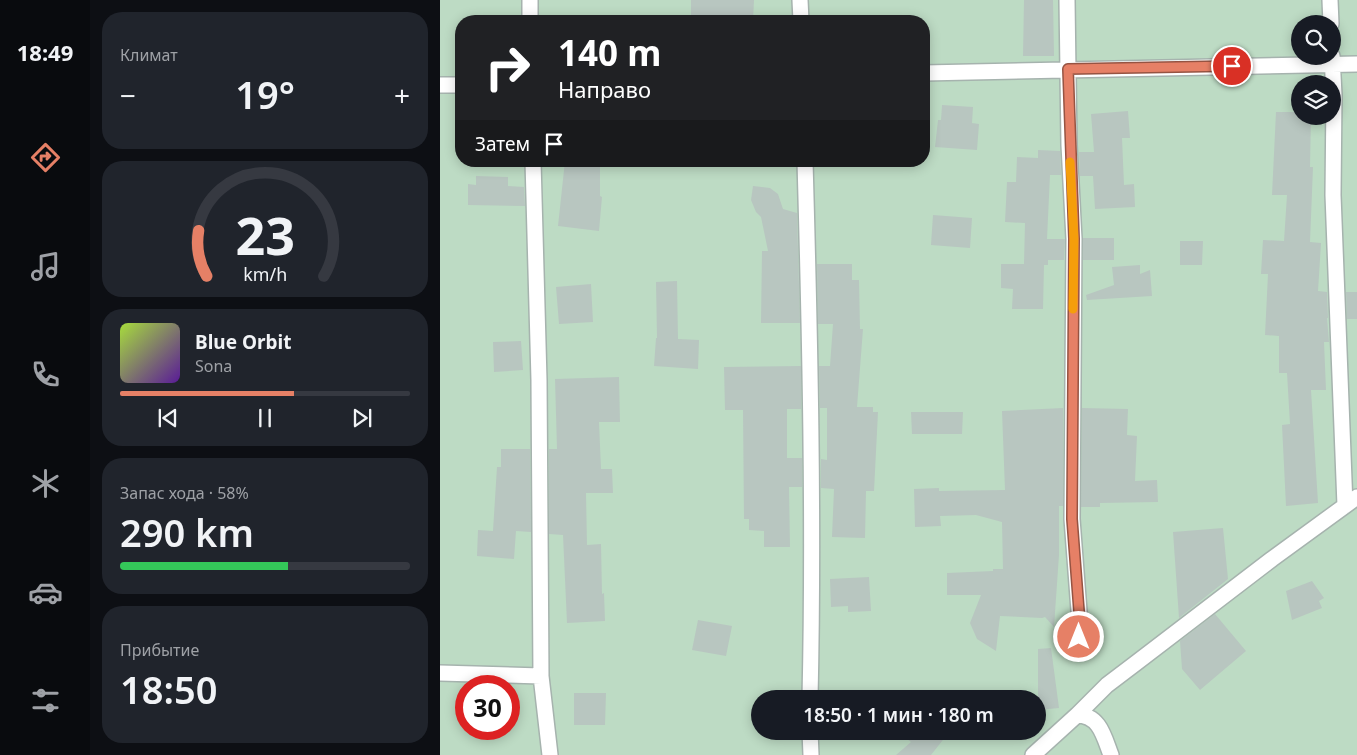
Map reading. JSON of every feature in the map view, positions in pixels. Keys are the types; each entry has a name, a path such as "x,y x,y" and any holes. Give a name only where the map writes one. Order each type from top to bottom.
{"street":[{"path":"530,0 530,15"},
{"path":"800,0 801,15"},
{"path":"1067,0 1074,239 1072,519 1080,624 1078,649"},
{"path":"1330,0 1331,15"},
{"path":"930,73 1291,61"},
{"path":"1341,61 1357,64"},
{"path":"1332,65 1334,95 1333,195 1345,506"},
{"path":"440,85 455,85"},
{"path":"533,167 542,676 550,755"},
{"path":"805,167 809,288 810,690"},
{"path":"1033,755 1077,716 1107,685 1272,559 1357,497"},
{"path":"440,673 542,676"},
{"path":"1077,716 1085,715 1093,719 1102,732 1111,755"},
{"path":"810,740 811,755"}],"green space":[{"path":"440,0 1357,0 1357,755 440,755"}],"building":[{"path":"691,0 754,0 753,15 691,15"},
{"path":"1024,0 1053,0 1054,56 1023,56"},
{"path":"942,105 973,107 972,123 979,124 977,150 935,147"},
{"path":"1128,111 1130,138 1122,138 1124,185 1134,184 1135,207 1095,209 1093,176 1080,176 1079,152 1094,152 1091,114"},
{"path":"1276,112 1291,112 1291,125 1311,125 1310,167 1313,167 1310,242 1321,243 1318,291 1327,292 1329,342 1324,342 1326,390 1311,390 1318,503 1286,506 1282,425 1290,424 1287,373 1279,373 1279,336 1265,335 1268,274 1261,274 1263,240 1284,241 1287,195 1272,195"},
{"path":"1038,150 1060,151 1061,175 1050,175 1047,239 1065,239 1064,260 1048,260 1048,265 1044,265 1043,309 1012,309 1013,289 1001,288 1001,264 1024,264 1025,223 1005,222 1007,182 1016,182 1017,157 1038,158"},
{"path":"564,167 600,167 600,196 602,197 599,231 558,226"},
{"path":"476,176 508,177 508,186 524,187 525,206 468,205 468,184 476,185"},
{"path":"753,186 770,188 778,194 783,209 797,213 800,323 761,323 762,251 768,251 761,217 756,212 751,200"},
{"path":"933,215 972,218 970,248 931,245"},
{"path":"1083,238 1114,238 1114,260 1083,260"},
{"path":"1180,241 1203,241 1202,265 1180,265"},
{"path":"817,264 852,264 852,280 859,280 860,329 863,329 857,407 873,407 873,412 878,412 874,491 866,491 865,538 832,537 834,489 821,488 821,459 827,460 827,408 820,408 819,366 830,366 833,324 818,324"},
{"path":"1140,265 1140,274 1150,270 1152,296 1087,300 1086,295 1114,285 1112,267"},
{"path":"677,281 678,339 699,340 698,369 654,366 657,338 656,282"},
{"path":"591,284 593,322 559,324 556,287"},
{"path":"1346,292 1357,292 1357,319 1347,319"},
{"path":"521,341 523,370 494,372 493,342"},
{"path":"801,366 801,409 787,409 787,458 802,458 802,487 789,487 790,547 764,547 764,531 749,530 749,519 744,519 743,410 725,410 724,367"},
{"path":"619,377 620,422 599,422 601,469 612,469 613,493 586,493 587,545 601,544 602,594 604,593 605,621 567,623 563,535 549,534 549,449 557,449 555,379"},
{"path":"1063,408 1063,506 1059,506 1059,555 1054,627 1045,617 1000,616 996,651 977,639 970,623 981,595 947,595 947,573 1003,569 1002,522 976,515 940,516 941,526 915,527 914,489 939,488 939,491 1005,490 1002,411"},
{"path":"1082,408 1128,409 1127,435 1137,436 1135,481 1157,480 1158,502 1100,503 1100,507 1081,507"},
{"path":"911,412 963,412 962,434 912,434"},
{"path":"501,449 530,449 531,532 516,531 514,559 477,556 478,530 493,531 497,467 501,467"},
{"path":"1223,528 1228,579 1179,618 1173,532"},
{"path":"869,577 871,611 848,612 848,606 831,607 830,579"},
{"path":"1312,581 1324,598 1319,601 1322,608 1292,620 1286,591"},
{"path":"1215,614 1246,651 1200,690 1182,669 1180,641"},
{"path":"698,620 732,626 726,656 692,650"},
{"path":"1051,648 1059,708 1046,709 1046,690 1038,690 1038,649"},
{"path":"574,693 606,693 605,725 574,725"},
{"path":"908,740 943,740 931,755 896,755 911,742"}],"slow traffic":[{"path":"1070,162 1074,239 1073,309"}],"route":[{"path":"1079,637 1080,624 1072,519 1074,239 1069,145 1068,69 1232,66"}]}
